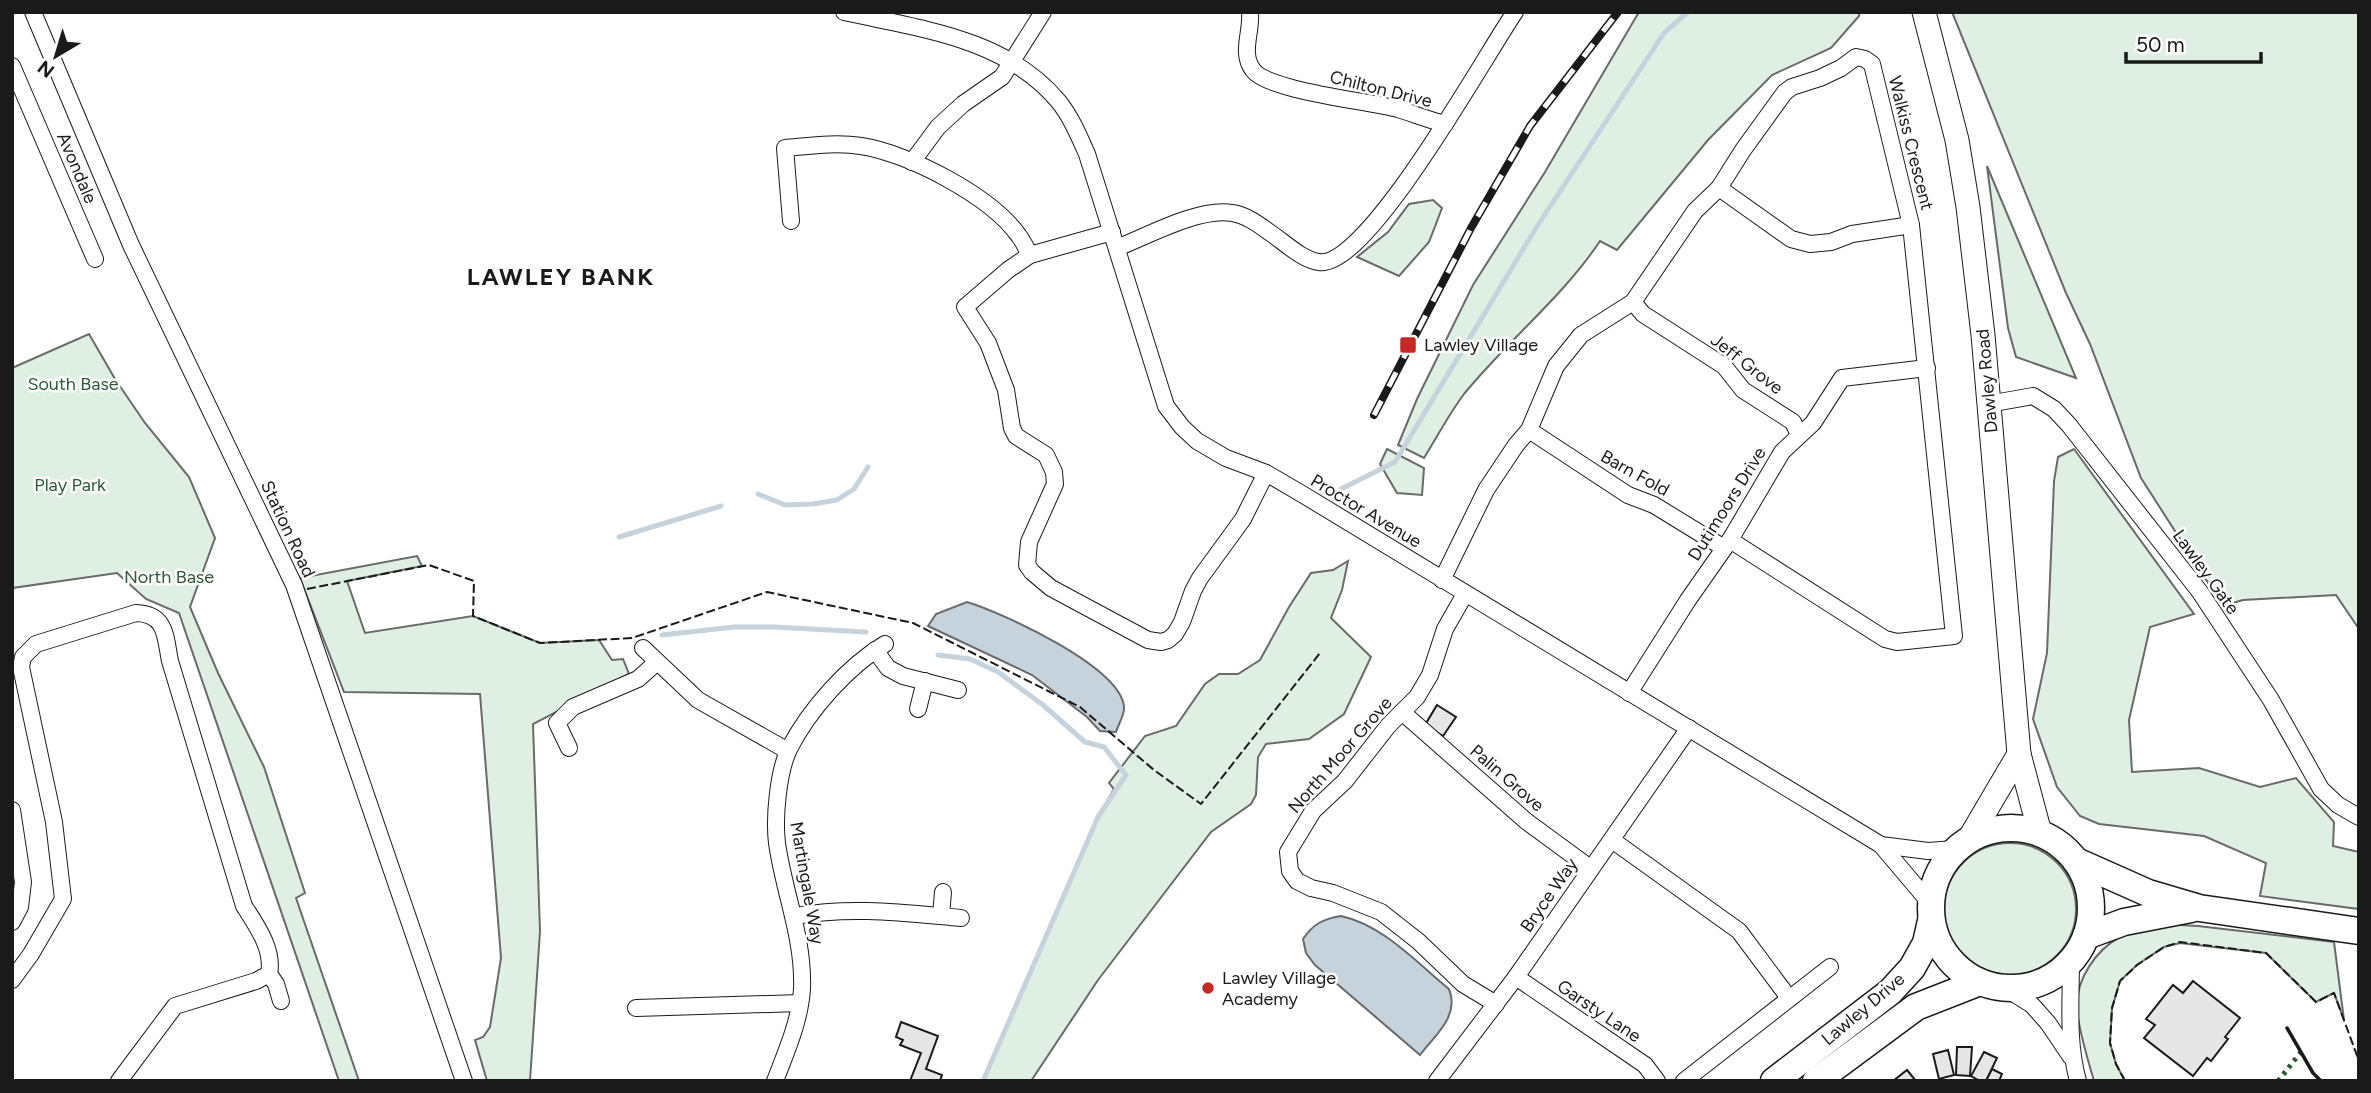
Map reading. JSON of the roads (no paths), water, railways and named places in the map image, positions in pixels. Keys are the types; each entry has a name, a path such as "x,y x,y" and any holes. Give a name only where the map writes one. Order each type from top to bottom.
{"main road":[{"path":"2016,828 2040,833 2060,845 2076,861 2085,878 2090,897 2090,917 2086,936 2071,960 2058,973 2024,987 1992,985 1957,968 1940,947 1931,912 1933,887 1941,867 1962,844 1991,830 2016,828"},
{"path":"2076,861 2148,893 2199,908 2359,931"},
{"path":"2086,936 2124,922 2199,908"},
{"name":"Lawley Drive","path":"1774,1081 1890,992 1912,968 1926,943 1931,912"},
{"name":"Lawley Drive","path":"1816,1081 1916,1007 1992,985"}],"street":[{"name":"Station Road","path":"33,12 131,245 294,585 464,1081"},
{"name":"Proctor Avenue","path":"844,12 953,37 993,51 1013,62 1059,102 1087,154 1166,406 1197,441 1226,458 1266,474 1881,845 1931,912"},
{"path":"912,162 938,127 963,104 1002,77 1043,12"},
{"name":"Chilton Drive","path":"1117,248 1203,213 1221,211 1253,220 1319,263 1332,260 1381,217 1445,124 1399,109 1261,78 1247,59 1251,12"},
{"path":"1445,124 1516,12"},
{"name":"Dawley Road","path":"1924,12 1957,139 1974,253 2019,754 2040,833"},
{"name":"Walkiss Crescent","path":"1442,580 1486,490 1529,430 1556,366 1581,335 1633,302 1695,211 1719,188 1785,92 1841,68 1856,57 1865,59 1872,64 1911,225 1954,636 1898,642 1885,639 1727,544"},
{"name":"Avondale","path":"12,66 18,96 94,259"},
{"path":"791,221 785,148 858,145 912,162 968,191 1019,235 1030,254"},
{"path":"1719,188 1791,239 1810,244 1911,225"},
{"path":"1112,232 1030,254 986,287 965,307 989,343 1006,390 1012,428 1016,436 1046,455 1054,472 1055,484 1029,542 1027,565 1051,588 1148,640 1168,640 1182,622 1200,578 1243,519 1266,474"},
{"name":"Jeff Grove","path":"1633,302 1643,314 1724,366 1743,390 1793,422 1799,435"},
{"name":"Dutimoors Drive","path":"1629,693 1727,544 1782,452 1813,423 1842,378 1927,368"},
{"name":"Lawley Gate","path":"1988,404 2034,396 2054,409 2069,425 2200,592 2271,700 2321,789 2337,805 2359,817"},
{"name":"Barn Fold","path":"1529,430 1628,495 1654,505 1727,544"},
{"name":"North Moor Grove","path":"1465,593 1445,629 1430,675 1417,697 1388,726 1345,781 1313,811 1288,852 1290,871 1297,881 1311,888 1333,892 1381,912 1418,941 1463,984 1496,1004"},
{"path":"12,980 31,954 63,899 54,822 21,667 23,657 36,644 136,613 150,613 163,628 170,661 244,906 260,930 271,962 269,974 276,984 281,1001"},
{"name":"Martingale Way","path":"776,1081 797,1021 802,990 801,957 795,916 777,846 775,819 788,751 829,693 880,647 888,668 903,676 925,681"},
{"path":"643,648 698,700 788,751"},
{"path":"569,748 557,723 573,707 638,679 657,662"},
{"path":"918,709 925,681 958,690"},
{"name":"Palin Grove","path":"1402,712 1526,821 1590,868"},
{"name":"Bryce Way","path":"1437,1081 1516,977 1689,728"},
{"path":"1962,844 2019,754"},
{"path":"12,810 23,889 20,907 12,922"},
{"path":"1612,840 1739,931 1789,998"},
{"name":"Proctor Avenue","path":"1881,845 1928,851 1962,844"},
{"path":"941,916 943,892"},
{"path":"795,916 852,909 961,918"},
{"path":"2071,960 2071,1057 2078,1081"},
{"path":"1684,1081 1830,967"},
{"path":"119,1081 175,1006 256,982 269,974"},
{"name":"Garsty Lane","path":"1516,977 1645,1065 1657,1081"},
{"path":"1992,985 2032,1005 2071,1057"},
{"path":"636,1007 800,1003"}],"waterway":[{"path":"1341,489 1395,462 1536,228 1664,33 1688,12"},
{"path":"758,494 785,505 837,500 854,489 868,467"},
{"path":"619,537 721,506"},
{"path":"662,635 734,627 866,632"},
{"path":"938,655 970,659 998,672 1043,705 1085,742 1104,747 1126,775 1098,817 983,1081"}],"railway":[{"path":"1374,415 1471,228 1530,126 1618,12"}],"place":[{"name":"Lawley Village","path":"1408,345"},
{"name":"Lawley Village Academy","path":"1208,988"}],"district":[{"name":"LAWLEY BANK","path":"561,277"}],"park label":[{"name":"South Base","path":"73,384"},
{"name":"Play Park","path":"70,485"},
{"name":"North Base","path":"169,577"}]}
